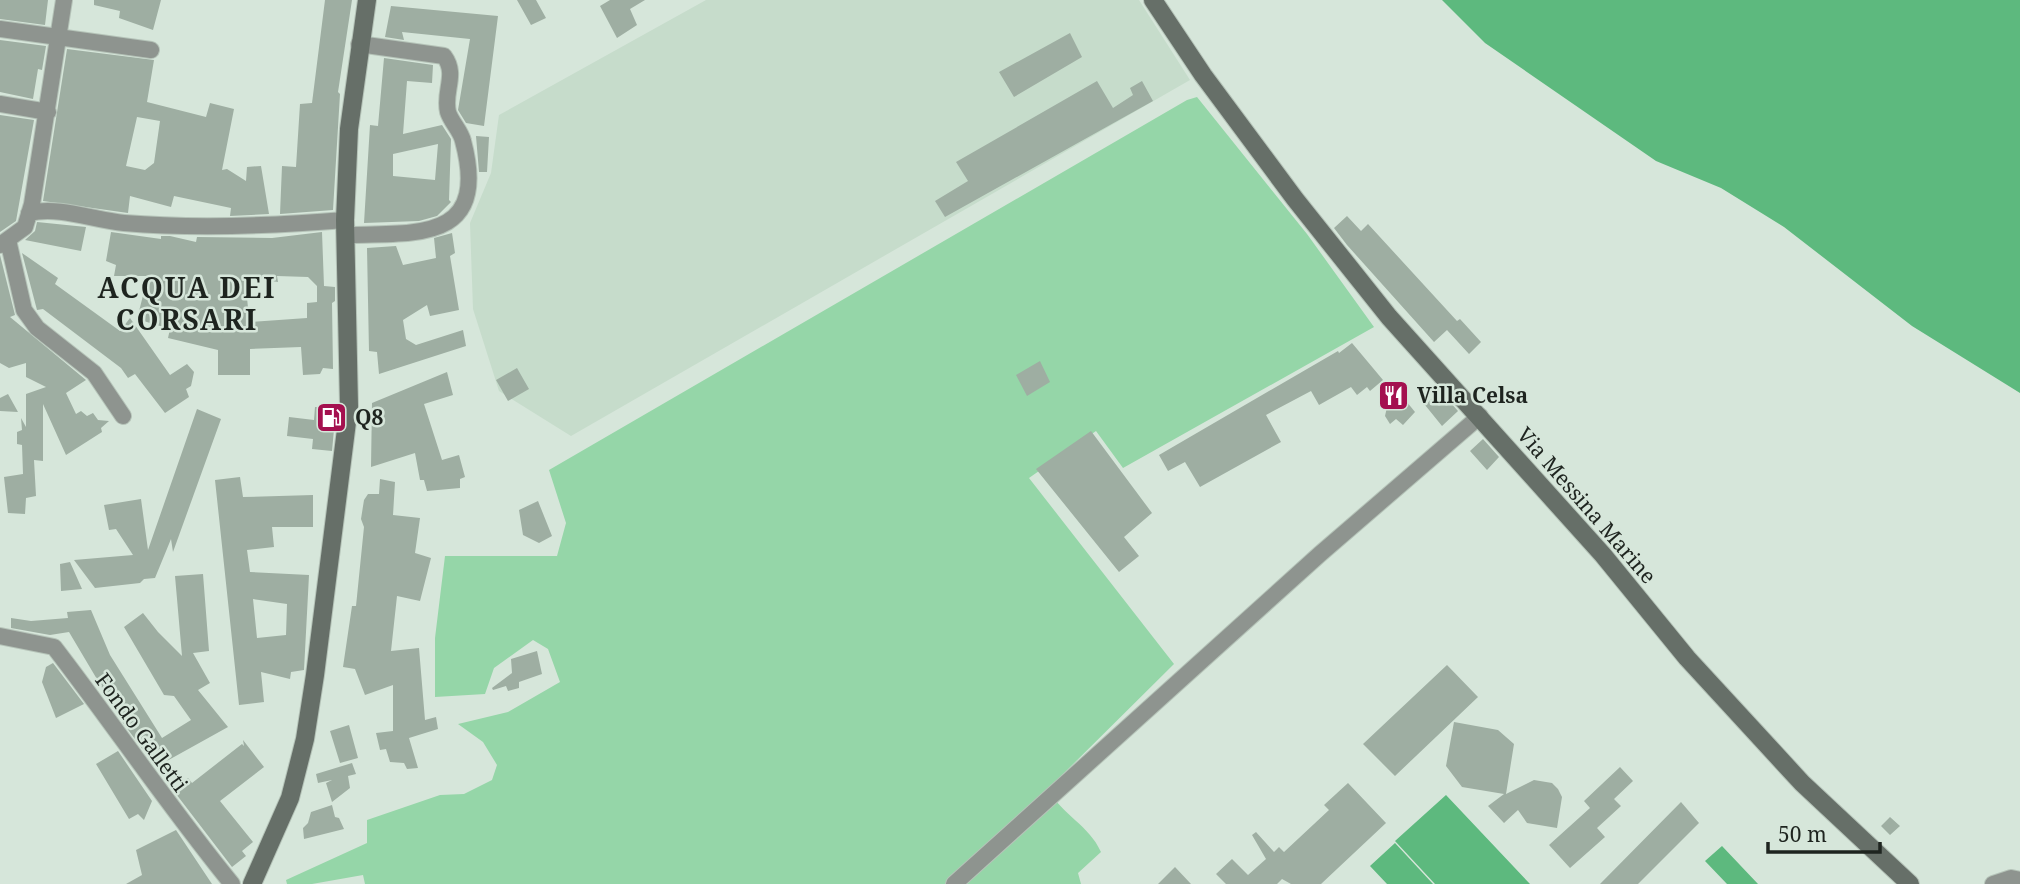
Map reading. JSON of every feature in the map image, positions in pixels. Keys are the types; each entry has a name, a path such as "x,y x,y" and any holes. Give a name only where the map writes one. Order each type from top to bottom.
{"main road":[{"path":"252,884 290,798 305,739 315,675 349,406 346,228 349,129 359,44 368,0"},
{"name":"Via Messina Marine","path":"1153,0 1203,75 1294,199 1389,317 1602,555 1687,658 1802,783 1910,884"}],"street":[{"path":"64,0 29,213 25,227 4,242 24,310 37,328 94,373 123,416"},
{"path":"0,29 151,50"},
{"path":"29,213 49,209 126,223 222,228 346,228 417,233 441,228 459,211 470,183 463,138 449,113 452,72 444,56 359,44"},
{"path":"0,104 47,112"},
{"path":"954,884 1320,554 1480,416"},
{"name":"Fondo Galletti","path":"0,636 54,647 123,737 177,816 232,884"},
{"path":"1993,884 2011,878 2020,880"}],"shaded area":[{"path":"706,0 1139,0 1190,80 571,436 499,391 473,309 470,223 491,173 499,115"},
{"path":"1442,0 2020,0 2020,393 1912,326 1784,227 1721,188 1656,161 1485,43"},
{"path":"1197,97 1307,234 1374,327 1123,468 1096,431 1029,478 1174,664 1048,789 1060,806 1090,834 1101,852 1078,873 1081,884 365,884 363,875 312,884 287,884 286,880 367,843 367,820 440,795 464,794 492,780 497,765 483,742 458,724 508,712 560,682 548,649 533,640 494,668 485,694 435,697 435,638 445,556 557,556 566,523 549,470 1187,100"},
{"path":"1446,795 1530,884 1435,884 1395,841"},
{"path":"1395,843 1433,884 1387,884 1370,866"},
{"path":"1722,846 1758,884 1727,884 1705,861"}],"building":[{"path":"0,0 48,0 45,25 0,19"},
{"path":"94,0 161,0 153,30 119,18 120,11 94,5"},
{"path":"325,0 352,0 338,92 333,210 280,214 282,166 296,167 300,104 312,103"},
{"path":"517,0 536,0 546,18 531,25"},
{"path":"610,0 645,0 630,9 637,25 617,38 600,6"},
{"path":"391,6 498,16 484,126 466,123 458,110 470,39 402,32 404,40 385,37"},
{"path":"1070,33 1082,57 1014,97 999,72"},
{"path":"0,40 46,46 42,70 38,69 33,99 0,92"},
{"path":"67,49 154,60 147,102 206,117 210,103 234,109 222,170 227,169 246,181 247,167 261,166 269,214 230,216 231,208 174,196 171,207 130,196 128,213 43,201","holes":["137,117 160,121 154,163 145,170 126,166"]},
{"path":"384,58 433,65 432,83 407,81 403,134 442,125 451,139 451,202 437,216 419,221 364,223 370,125 378,126","holes":["438,144 435,180 393,176 393,154"]},
{"path":"1097,81 1113,108 1133,95 1130,88 1142,81 1153,101 945,217 935,201 968,181 956,162"},
{"path":"0,115 34,120 16,221 0,232"},
{"path":"476,136 489,137 487,172 479,172"},
{"path":"1347,216 1361,231 1368,224 1457,321 1460,319 1481,342 1469,354 1447,330 1434,342 1347,245 1334,228"},
{"path":"37,222 86,227 81,251 25,240 35,231"},
{"path":"111,232 161,239 161,236 170,236 196,242 197,237 272,238 322,232 324,286 335,287 335,301 332,303 333,369 323,368 320,374 303,375 301,347 250,349 250,375 218,375 218,350 168,338 170,329 137,319 148,276 114,276 116,265 106,261","holes":["277,276 308,277 317,286 317,302 307,303 307,318 249,322 252,312 248,308 245,277 278,282"]},
{"path":"452,233 455,253 450,256 459,310 430,316 427,305 403,320 406,339 416,345 463,330 466,346 379,374 377,352 369,351 367,248 396,246 403,265 436,258 434,238"},
{"path":"22,253 58,278 55,284 120,331 130,318 170,375 187,364 194,372 191,386 186,389 189,397 165,413 135,374 128,378 121,368 43,309 37,310"},
{"path":"0,255 15,315 10,317 86,380 66,393 76,414 81,411 87,416 93,413 98,420 109,421 101,428 102,432 66,455 43,404 43,461 34,460 36,496 26,498 25,514 8,513 4,477 23,474 22,445 17,444 17,432 22,430 21,418 26,427 26,394 46,387 26,377 26,363 9,368 0,363"},
{"path":"1352,343 1383,380 1370,391 1367,387 1357,395 1351,387 1319,405 1311,391 1266,415 1281,442 1200,487 1185,462 1168,471 1159,455 1338,351 1339,353"},
{"path":"1040,361 1050,382 1027,396 1016,375"},
{"path":"517,368 529,389 508,401 496,380"},
{"path":"447,372 453,395 424,404 442,460 459,455 465,477 460,479 460,488 427,491 424,480 420,480 415,453 371,467 372,403"},
{"path":"1440,391 1458,411 1442,426 1425,405"},
{"path":"8,394 18,412 0,411 0,398"},
{"path":"1402,396 1415,412 1403,425 1396,419 1390,424 1385,416 1387,407"},
{"path":"315,407 336,408 332,451 312,449 313,439 287,436 289,417 314,420"},
{"path":"197,409 221,419 173,552 171,539 155,578 144,579 140,583 95,588 74,560 133,555 116,529 109,530 104,505 141,499 148,550"},
{"path":"1091,431 1152,513 1124,537 1139,556 1119,572 1036,469"},
{"path":"1483,439 1499,457 1487,470 1470,451"},
{"path":"240,477 243,497 313,495 313,527 272,527 274,547 247,550 250,572 309,575 304,670 291,672 290,679 261,672 264,702 239,705 215,480","holes":["253,599 287,604 286,635 257,638"]},
{"path":"380,479 395,482 393,515 420,518 415,553 431,558 420,601 397,596 391,651 419,648 425,720 436,717 438,729 409,738 418,768 407,769 404,763 390,762 386,749 380,750 376,733 393,731 393,685 365,695 355,669 343,667 352,606 356,606 364,500 368,494 379,494"},
{"path":"538,501 552,536 539,543 523,535 519,510"},
{"path":"70,562 82,589 61,591 60,564"},
{"path":"203,574 209,651 193,653 210,683 198,690 228,727 156,767 123,723 69,632 50,635 11,628 11,618 31,621 68,618 67,612 91,610 110,655 162,738 191,720 174,696 164,695 124,627 143,613 182,656 175,576"},
{"path":"537,651 542,674 519,682 519,688 508,691 506,686 493,690 492,688 512,673 511,659"},
{"path":"53,663 84,704 56,718 42,682 46,667"},
{"path":"1447,665 1478,697 1395,776 1363,744"},
{"path":"1454,722 1498,730 1514,744 1506,794 1534,780 1552,783 1558,789 1562,797 1557,828 1527,823 1518,810 1504,823 1488,806 1504,794 1462,787 1446,766"},
{"path":"349,725 358,758 340,763 330,731"},
{"path":"243,740 264,767 220,801 253,842 242,851 246,856 232,867 173,790 188,778 192,783 242,744 244,746"},
{"path":"118,751 152,801 144,820 138,814 129,819 96,764"},
{"path":"352,763 356,774 348,776 350,788 332,802 326,783 332,780 318,783 316,774"},
{"path":"1620,767 1633,781 1614,799 1621,806 1597,828 1605,837 1570,868 1549,845 1590,808 1584,801"},
{"path":"1348,783 1386,823 1321,884 1291,884 1282,879 1277,884 1226,884 1216,874 1232,859 1248,875 1266,859 1252,835 1256,832 1274,852 1279,847 1284,852 1329,810 1324,805"},
{"path":"1681,802 1699,823 1638,884 1600,884"},
{"path":"332,805 335,817 339,818 344,829 304,839 303,828 308,823 311,812"},
{"path":"1890,817 1900,826 1890,835 1881,826"},
{"path":"176,830 212,884 126,884 142,875 136,850"},
{"path":"1175,867 1191,884 1158,884"}],"place":[{"name":"Villa Celsa","path":"1394,395"},
{"name":"Q8","path":"332,417"}],"district":[{"name":"ACQUA DEI CORSARI","path":"187,303"}]}
